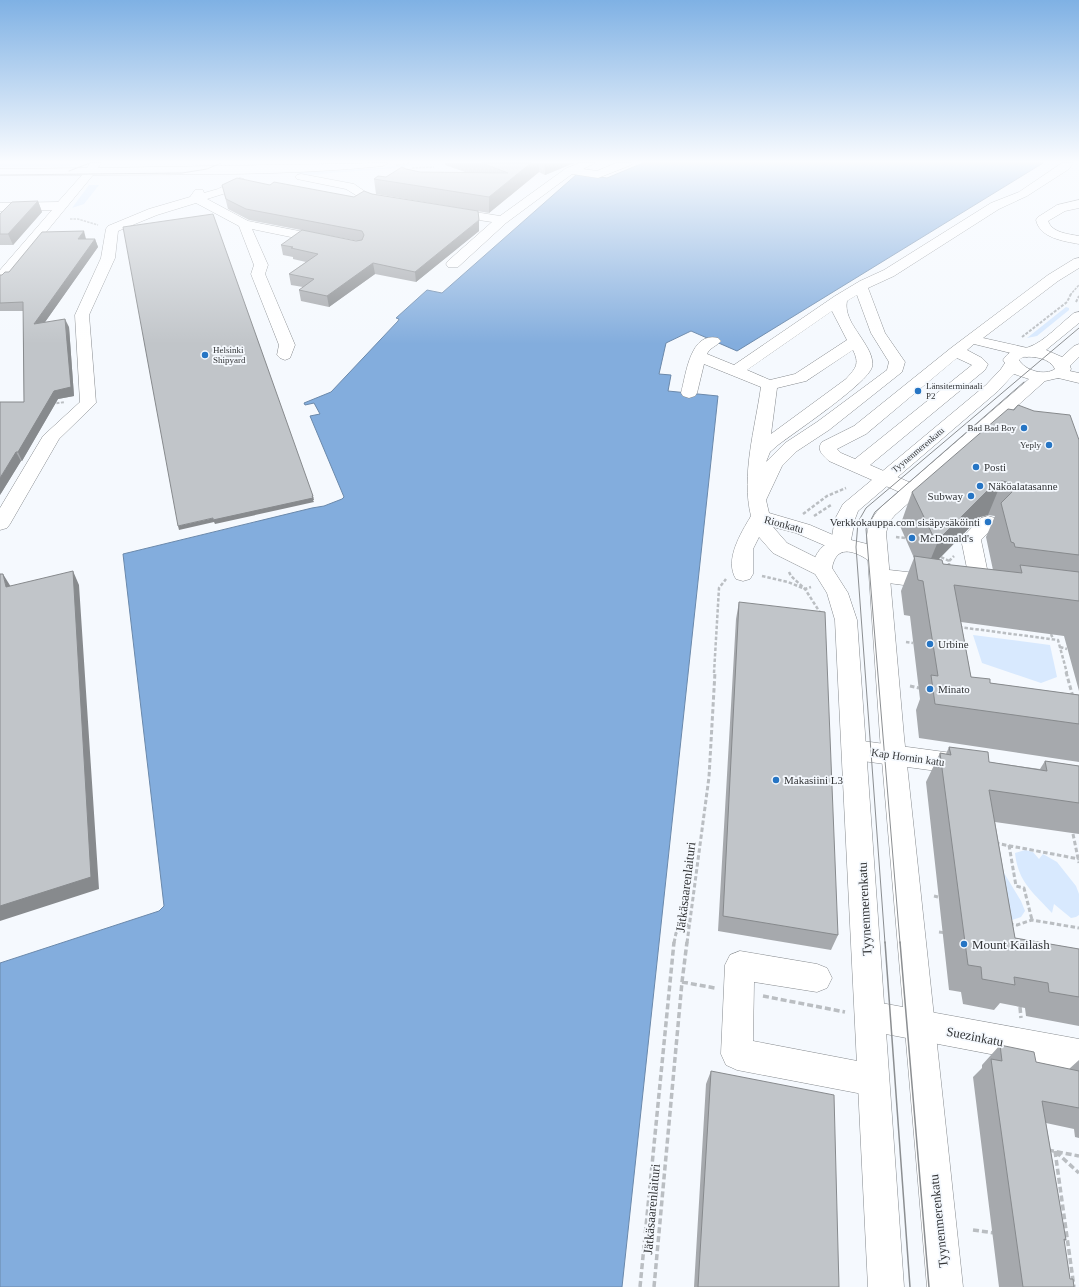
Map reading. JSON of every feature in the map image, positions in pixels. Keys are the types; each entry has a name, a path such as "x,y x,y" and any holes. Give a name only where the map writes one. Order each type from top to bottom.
{"street":[{"path":"0,279 5,268 46,223"},
{"path":"0,524 52,436 88,403 82,314 108,258 112,229 126,223"},
{"path":"453,264 499,223"},
{"path":"736,371 840,299 889,273 968,223"},
{"path":"1042,223 1044,228 1052,233 1079,240"},
{"path":"244,224 335,242"},
{"path":"244,224 260,266 258,274 287,345 285,355"},
{"path":"911,490 835,457 828,450 828,446 855,434 956,351 1053,278 1079,262"},
{"path":"742,574 743,550 759,510 774,464 791,447 822,426 894,372 898,362 878,333 861,287"},
{"path":"757,463 762,450 805,415 860,375 864,369 864,359 838,308 840,299"},
{"name":"Tyynenmerenkatu","path":"840,546 845,519 850,508 992,388 1008,371 1013,356 1026,348 1043,346 1079,316"},
{"path":"973,339 988,344 1026,348 1052,357 1061,369 1079,378"},
{"path":"689,393 701,349 714,341"},
{"path":"698,356 769,385 800,378 856,341"},
{"path":"988,344 1025,373 1041,377 1050,377 1061,369 1079,348"},
{"path":"857,467 868,456 906,428 979,367 980,364 977,361 956,351"},
{"name":"Tyynenmerenkatu","path":"945,1287 894,755 879,590 879,566 876,533 880,520 911,490 1041,377"},
{"path":"759,510 757,463 769,385"},
{"path":"878,416 906,428"},
{"name":"Rionkatu","path":"759,510 803,528 840,546"},
{"name":"Rionkatu","path":"759,510 764,531 780,548 822,569"},
{"path":"822,569 824,558 828,552 840,546 856,547 868,551 879,566 988,589 972,539 988,522"},
{"name":"Tyynenmerenkatu","path":"822,569 830,579 840,597 846,620 855,750 858,1014 874,1080 886,1287"},
{"name":"Kap Hornin katu","path":"855,750 988,768"},
{"path":"817,978 740,965 737,1054 874,1080"},
{"name":"Suezinkatu","path":"858,1014 1079,1055"}],"path":[{"path":"90,223 102,227"},
{"path":"1026,348 1067,302 1071,293 1079,285"},
{"path":"49,404 72,401"},
{"path":"800,516 837,490 849,487"},
{"path":"896,537 905,538"},
{"path":"942,557 949,561 954,581"},
{"path":"788,568 791,576 805,589 814,602 822,618"},
{"name":"Jätkäsaarenlaituri","path":"654,1287 682,982 709,777 719,588 726,579 742,574 775,578 805,589"},
{"path":"805,589 811,587"},
{"path":"969,623 970,628"},
{"path":"957,634 956,626 1058,640 1074,702"},
{"path":"1000,626 1002,632"},
{"path":"1051,634 1053,639"},
{"path":"905,642 913,643"},
{"path":"1060,647 1067,649"},
{"path":"910,686 919,688"},
{"path":"1073,696 1079,697"},
{"path":"1073,834 1079,863"},
{"path":"988,841 1078,858"},
{"path":"1008,845 1016,886 1024,888 1032,920"},
{"path":"1003,923 1017,925 1032,920 1079,928"},
{"path":"640,1287 673,946 676,933 690,923"},
{"path":"939,932 952,934"},
{"path":"682,982 858,1014"},
{"path":"1042,1149 1079,1156"},
{"path":"1055,1151 1079,1173"},
{"path":"1055,1151 1074,1287"},
{"path":"1059,1226 1066,1228"},
{"path":"974,1230 997,1233"}],"shaded area":[{"path":"1066,307 1069,308 1069,310 1037,336 1027,338"},
{"path":"973,635 1050,645 1057,677 1041,683 982,663"},
{"path":"1025,850 1033,852 1039,859 1043,854 1057,862 1076,886 1079,894 1079,915 1071,918 1054,904 1052,913 1028,886 1019,872 1015,853"},
{"path":"1001,868 1021,901 1025,911 1021,917 1012,920"}],"water":[{"path":"521,223 945,223 737,351 691,331 666,343 659,374 671,375 668,391 718,396 622,1287 0,1287 0,963 159,911 164,906 123,554 324,506 342,499 344,497 310,416 320,414 314,403 305,405 304,403 331,392 398,321 399,319 396,318 427,290 442,293"}],"building":[{"path":"0,223 18,223 8,234 0,234"},
{"name":"Helsinki Shipyard","path":"150,223 216,223 313,498 213,520 213,518 178,526 123,227"},
{"path":"320,223 475,223 415,272 373,263 327,296 299,290 314,279 289,274 318,254 281,245 302,230 356,241 362,240 364,235 362,231"},
{"path":"84,231 78,239 95,239 34,324 65,319 71,387 54,391 18,452 16,452 0,478 0,402 24,402 23,302 0,303 0,275 5,272 9,272 42,232"},
{"path":"1018,405 1034,411 1070,415 1079,440 1079,555 1015,547 1014,543 1011,542 1001,503 1015,489 1011,483 1002,481 995,483 939,539 934,538 912,492 1008,409 1014,410"},
{"path":"914,556 942,560 943,564 1022,573 1020,565 1079,572 1079,601 954,585 971,677 990,679 990,683 1079,695 1079,724 935,704 931,675 938,676 923,581 918,580"},
{"path":"73,571 91,877 0,906 0,574 3,574 6,587"},
{"name":"Makasiini L3","path":"739,602 825,612 838,935 723,916"},
{"path":"949,747 988,752 989,762 1047,771 1045,761 1079,766 1079,803 989,790 1015,938 1079,949 1079,997 1049,992 1048,983 1014,977 1015,985 982,979 981,967 968,965 940,753 951,755"},
{"path":"1000,1045 1034,1052 1036,1062 1079,1071 1079,1108 1042,1101 1066,1240 1064,1239 1070,1279 1073,1279 1074,1287 1023,1287 991,1059 1002,1061"},
{"path":"711,1071 834,1095 839,1287 698,1287"}],"tram line":[{"path":"885,943 856,547 858,522 866,508 1079,328"},
{"path":"900,943 866,529 875,512 1024,382"},
{"path":"885,942 910,1287"},
{"path":"900,942 929,1287"}],"place":[{"name":"Helsinki Shipyard","path":"205,355"},
{"name":"Länsiterminaali P2","path":"918,391"},
{"name":"Bad Bad Boy","path":"1024,428"},
{"name":"Yeply","path":"1049,445"},
{"name":"Posti","path":"976,467"},
{"name":"Näköalatasanne","path":"980,486"},
{"name":"Subway","path":"971,496"},
{"name":"Verkkokauppa.com sisäpysäköinti","path":"988,522"},
{"name":"McDonald's","path":"912,538"},
{"name":"Urbine","path":"930,644"},
{"name":"Minato","path":"930,689"},
{"name":"Makasiini L3","path":"776,780"},
{"name":"Mount Kailash","path":"964,944"}]}
